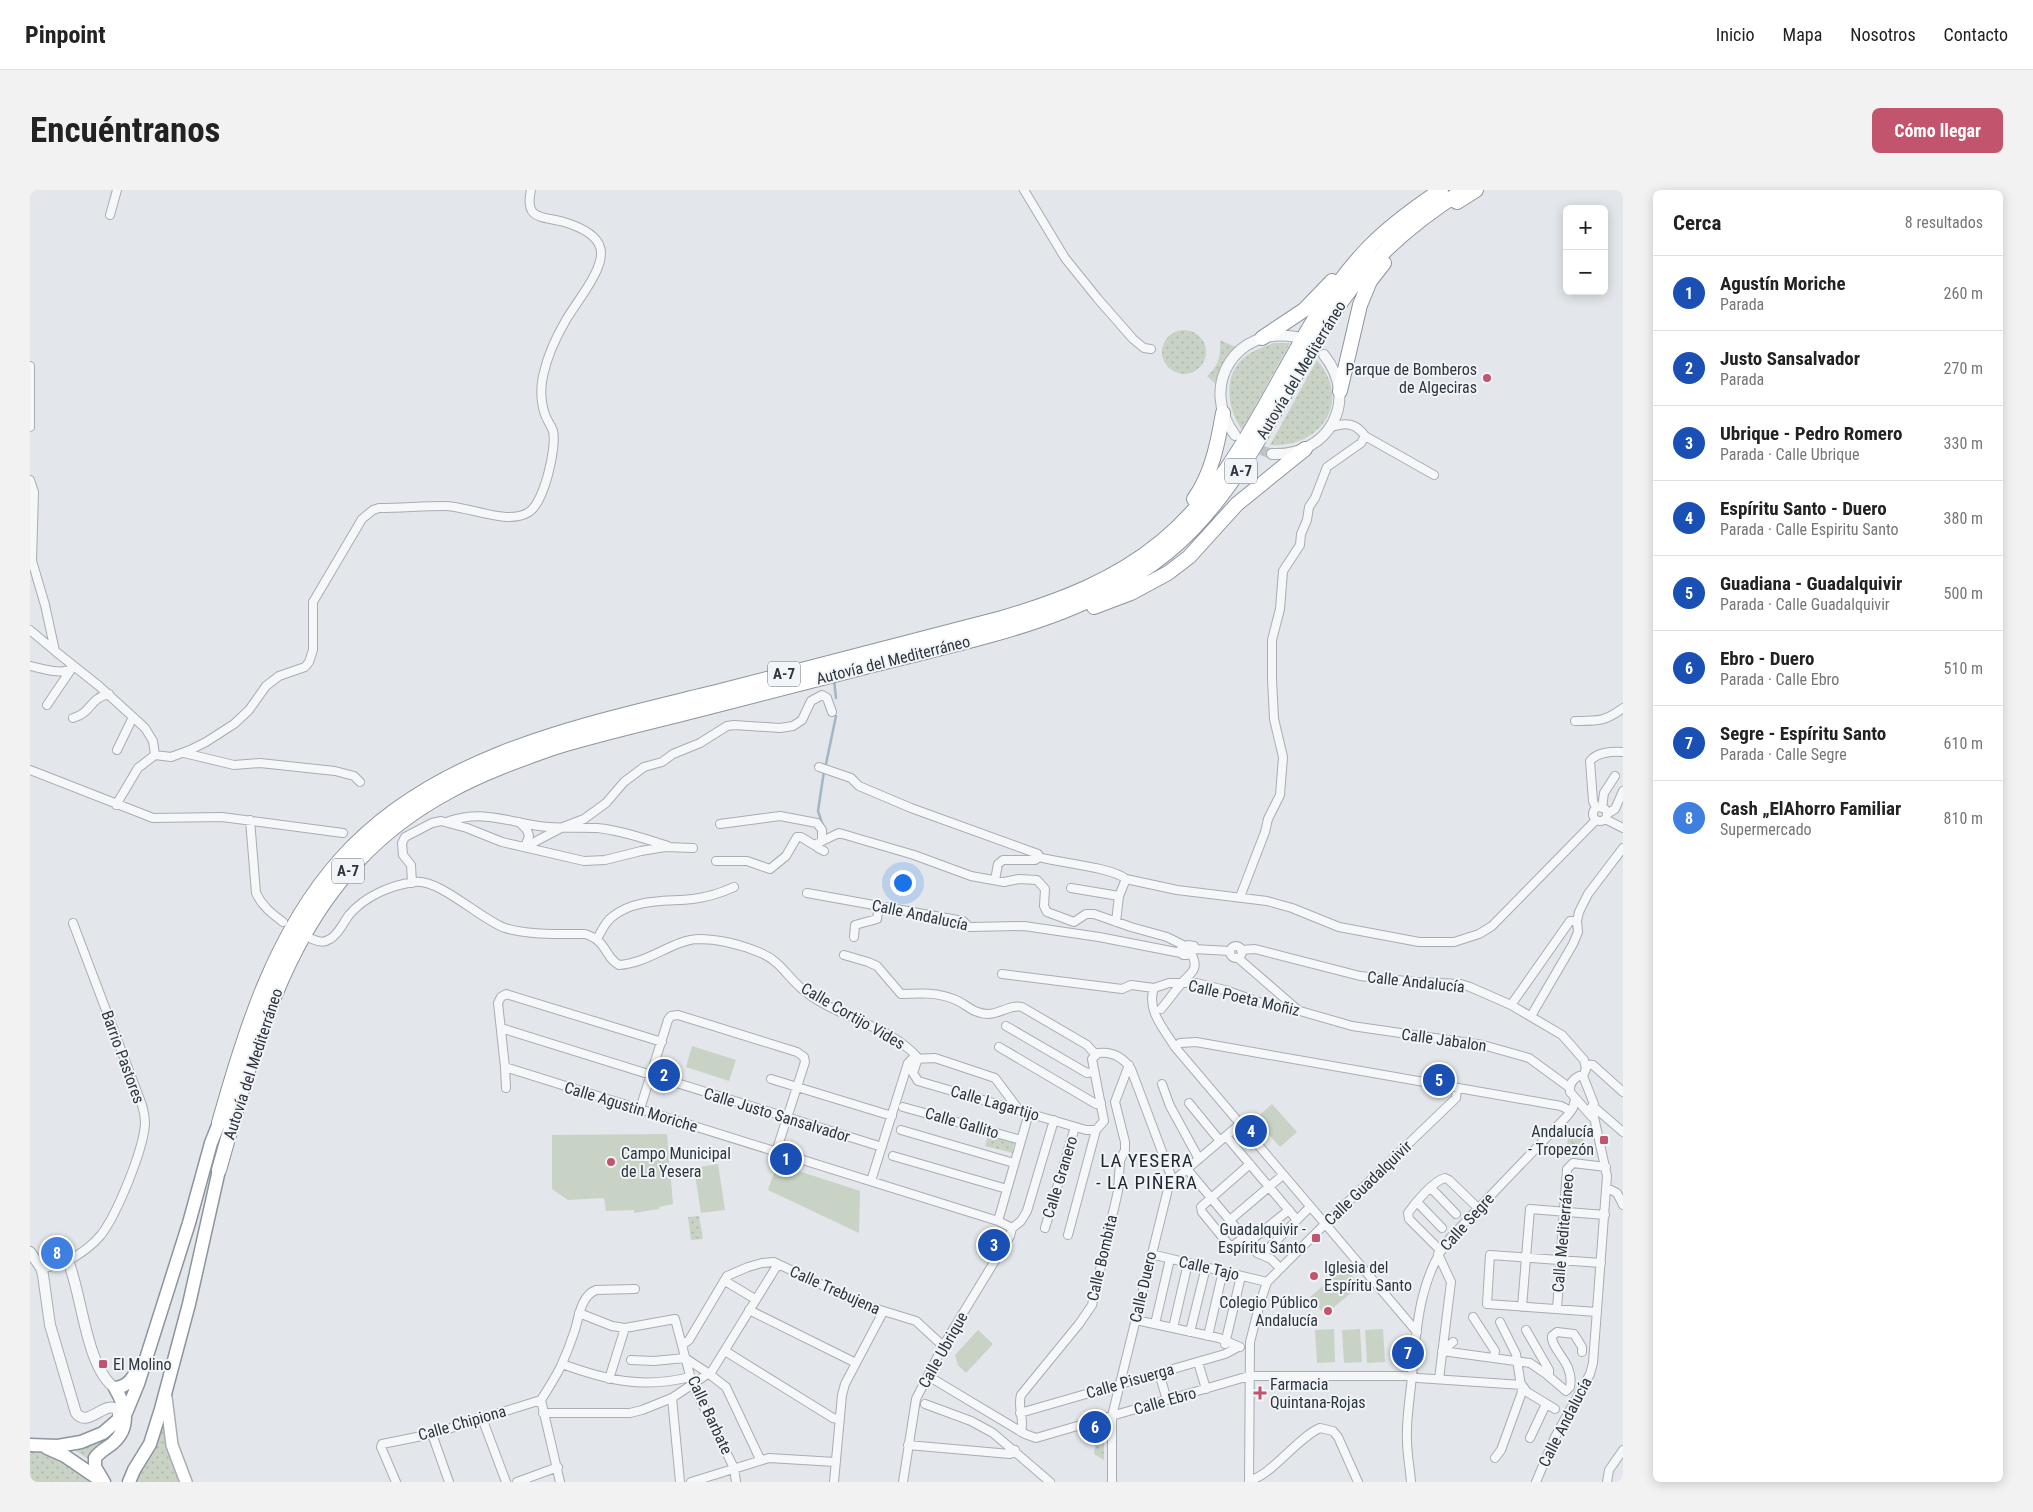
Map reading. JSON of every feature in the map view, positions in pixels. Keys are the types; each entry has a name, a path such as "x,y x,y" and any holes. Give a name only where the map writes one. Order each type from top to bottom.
{"highway":[{"name":"Autovía del Mediterráneo","path":"934,643 1002,618 1046,605 1094,586 1146,553 1175,530 1200,503 1240,450 1333,292 1370,246 1417,206 1441,190"},
{"name":"Autovía del Mediterráneo","path":"219,1123 239,1052 273,965 309,901 330,872 352,847 399,808 464,770 546,738 636,719 934,643 1004,631 1048,617 1098,597 1141,572 1167,553 1193,529 1217,502 1240,471 1315,342 1347,294 1376,258 1415,222 1464,190"},
{"path":"1340,391 1360,305 1370,281 1398,246 1424,225 1476,190"},
{"path":"1262,338 1304,310 1328,287 1357,251 1370,246"},
{"path":"1094,586 1105,574 1165,529 1196,496 1209,470 1220,433 1223,413"},
{"path":"1048,617 1069,616 1095,607 1131,593 1168,573 1188,557 1237,504 1306,449"},
{"name":"Autovía del Mediterráneo","path":"219,1170 249,1064 278,984 305,931 323,903 339,881 360,858 406,818 447,792 494,770 636,719"},
{"path":"36,1444 81,1442 103,1433 122,1417 138,1384 172,1277 211,1143 219,1123"},
{"path":"129,1482 153,1436 189,1304 219,1170"},
{"path":"103,1482 95,1467 94,1458 121,1435 126,1423 122,1417 120,1397 115,1388 124,1386 135,1375 152,1336"},
{"path":"36,1444 65,1456 86,1468 103,1482"}],"main road":[{"path":"165,1392 172,1445 186,1482"}],"street":[{"path":"110,215 117,190"},
{"path":"116,805 138,768 155,755 171,757 184,753 234,724 249,710 266,686 280,676 305,667 310,662 313,650 313,602 318,589 367,514 379,508 446,506 510,518 528,513 538,502 552,458 554,445 553,432 541,397 543,377 552,350 566,320 599,268 602,252 595,237 564,222 536,215 529,205 531,190"},
{"path":"1024,190 1065,258 1098,299 1133,339 1144,348 1152,348"},
{"path":"1235,435 1223,413 1220,387 1225,371 1240,350 1262,338 1279,335 1296,337"},
{"path":"1272,454 1289,454 1306,449 1320,440 1331,427 1338,411 1340,391 1334,369 1324,355"},
{"path":"30,366 30,428"},
{"path":"1331,427 1340,424 1353,424 1365,436 1434,475"},
{"path":"1240,897 1266,832 1268,819 1280,795 1283,757 1274,719 1272,640 1280,610 1282,572 1300,545 1301,534 1310,507 1328,467 1361,443 1365,436"},
{"path":"30,480 34,492 32,561 39,580 55,652"},
{"path":"33,633 44,634 49,627 49,623"},
{"path":"33,633 72,669 109,694 150,734 155,748 155,755"},
{"path":"30,666 59,671 72,669"},
{"path":"47,705 72,669"},
{"path":"73,718 84,715 96,698 109,694"},
{"path":"525,847 595,812 632,775 644,768 662,762 673,754 700,744 727,726 744,724 780,728 793,726 802,720 812,701 822,695 827,698 832,712"},
{"path":"1575,721 1600,721 1608,719 1623,708"},
{"path":"117,750 133,717"},
{"path":"1623,752 1613,752 1593,757 1590,761 1593,801 1623,828"},
{"path":"184,753 234,765 260,763 336,771 354,776 360,782"},
{"path":"819,767 851,778 859,786 911,808 1036,852 1038,856 1059,862 1109,871 1120,874 1126,879 1177,890 1240,897 1284,906 1339,927 1419,942 1454,942 1479,934 1492,926 1596,820 1593,813 1615,809 1623,791"},
{"path":"30,770 153,818 222,817 344,834"},
{"path":"1603,812 1604,793 1616,776"},
{"path":"449,822 464,816 480,815 562,827 599,828 650,840 671,848"},
{"path":"720,824 788,816 817,823 822,830 818,848 824,851"},
{"path":"250,820 256,893 268,911 283,922"},
{"path":"412,883 411,865 401,850 403,840 432,823 441,821 449,822 502,842 584,861 604,860 641,850 693,848"},
{"path":"519,822 527,830 529,836 525,847"},
{"path":"716,861 747,861 770,870 786,856 797,837 801,837 813,845 836,834 843,834 914,855 971,876 994,880 1037,880 1045,889 1044,906 1050,914 1074,922 1086,914 1094,914 1167,937 1183,949 1191,944 1195,964 1192,975 1182,983 1161,1010"},
{"path":"1531,1016 1573,944 1578,932 1577,921 1588,894 1623,848"},
{"path":"994,880 998,864 1003,860 1035,860 1038,856"},
{"path":"1116,922 1119,896 1126,879"},
{"path":"312,939 319,942 332,938 350,914 374,895 402,884 424,882 436,887 495,924 507,928 520,931 585,934 597,939 611,918 619,912 637,905 655,901 693,899 709,896 734,887"},
{"path":"1071,888 1119,896"},
{"name":"Calle Andalucía","path":"807,893 963,921 969,927 1024,926 1183,949"},
{"path":"854,937 855,925 877,919 879,905"},
{"path":"1511,1005 1570,921 1577,921"},
{"name":"Barrio Pastores","path":"68,1261 88,1249 109,1221 126,1185 145,1120 142,1106 73,922"},
{"name":"Calle Cortijo Vides","path":"597,939 614,962 619,965 643,960 683,942 697,939 738,944 763,954 780,965 802,989 860,1022 892,1036 911,1049 918,1058"},
{"path":"1230,952 1235,946 1241,950 1242,955 1238,958"},
{"name":"Calle Andalucía","path":"1241,950 1255,949 1360,976 1415,982 1461,984 1511,1005 1570,1041 1585,1064"},
{"path":"1192,951 1230,952"},
{"path":"1230,952 1232,957 1238,958 1300,1011"},
{"path":"844,955 877,966 901,994 936,994 957,1000 974,1012 985,1014 1002,1012 1014,1006 1022,1007 1086,1045 1096,1055"},
{"name":"Calle Poeta Moñiz","path":"1002,974 1122,989 1131,985 1154,988 1159,985 1196,983 1222,989 1270,1006 1309,1014"},
{"path":"1154,988 1152,1005 1156,1016 1174,1047 1417,1332"},
{"path":"506,1088 499,1000 503,995 510,994 662,1042"},
{"name":"Calle Jabalon","path":"1309,1014 1352,1026 1483,1045 1521,1054 1534,1061 1570,1088"},
{"path":"640,1109 668,1020 674,1015 800,1053 805,1060 804,1065 776,1152"},
{"path":"1006,1026 1086,1073 1094,1072"},
{"name":"Calle Justo Sansalvador","path":"501,1028 882,1147"},
{"path":"1174,1047 1180,1043 1196,1042 1572,1109 1575,1099"},
{"path":"999,1047 1096,1104 1101,1103"},
{"path":"1068,1235 1096,1130 1104,1120 1092,1062 1096,1055 1102,1052 1114,1053 1129,1065 1173,1181"},
{"name":"Calle Lagartijo","path":"918,1058 913,1073 918,1080 1075,1127 1096,1130"},
{"path":"871,1181 908,1063 912,1059 935,1058 995,1078 1019,1110"},
{"path":"1588,1107 1594,1102 1583,1076 1585,1064 1593,1065 1623,1092"},
{"name":"Calle Bombita","path":"1021,1432 1023,1425 1019,1401 1021,1395 1079,1324 1092,1305 1118,1192 1120,1161 1125,1150 1125,1142 1115,1102 1129,1065"},
{"name":"Calle Agustin Moriche","path":"505,1067 998,1221 1012,1228"},
{"path":"1583,1076 1574,1079 1570,1088 1571,1094 1575,1099 1604,1116 1623,1132"},
{"path":"771,1079 892,1116"},
{"path":"1162,1084 1170,1106 1199,1159"},
{"name":"Calle Guadalquivir","path":"1249,1481 1249,1348 1251,1333 1268,1282 1280,1268 1456,1098 1457,1088"},
{"path":"1189,1103 1250,1164 1297,1220"},
{"name":"Calle Gallito","path":"903,1107 1021,1140"},
{"name":"Calle Andalucía","path":"1536,1482 1555,1437 1590,1374 1593,1363 1607,1188 1606,1167 1594,1121 1588,1107"},
{"name":"Calle Segre","path":"1412,1482 1407,1439 1417,1332 1422,1299 1439,1252 1572,1109 1588,1107"},
{"path":"998,1221 1029,1113"},
{"path":"1594,1121 1596,1116 1604,1116"},
{"name":"Calle Ubrique","path":"903,1482 916,1399 943,1346 1010,1236 1012,1228 1021,1221 1027,1211 1054,1120"},
{"name":"Calle Duero","path":"1112,1482 1112,1416 1168,1189 1173,1181 1240,1124"},
{"name":"Calle Granero","path":"1045,1228 1075,1127"},
{"path":"901,1130 1014,1163"},
{"path":"893,1156 1007,1189"},
{"path":"1250,1164 1201,1205 1201,1210 1229,1245 1246,1240 1288,1210"},
{"name":"Calle Mediterráneo","path":"1557,1309 1567,1169 1569,1165 1575,1164 1606,1167"},
{"path":"1187,1169 1257,1253 1271,1258 1280,1268"},
{"path":"1230,1220 1283,1175"},
{"path":"1439,1379 1451,1282 1439,1252 1409,1218 1408,1213 1438,1181 1448,1179 1478,1208"},
{"path":"1431,1188 1456,1214"},
{"path":"1607,1188 1617,1193 1623,1205"},
{"path":"1417,1202 1442,1228"},
{"path":"1262,1255 1310,1207"},
{"path":"1522,1307 1530,1209 1604,1215"},
{"path":"30,1252 41,1268 50,1325 76,1413 82,1417 90,1417 112,1407 118,1410 122,1417"},
{"name":"Calle Tajo","path":"1151,1254 1268,1282"},
{"path":"1597,1312 1487,1304 1490,1254 1601,1263"},
{"path":"1155,1324 1170,1259"},
{"path":"41,1268 68,1261 92,1350 105,1380 115,1388"},
{"path":"562,1364 609,1380 642,1383 691,1380 708,1373 725,1351 778,1264 762,1263 727,1276 689,1340 682,1345"},
{"path":"1173,1328 1188,1263"},
{"name":"Calle Trebujena","path":"778,1264 841,1295 883,1312 916,1321 943,1346"},
{"path":"1190,1332 1206,1267"},
{"path":"1208,1336 1223,1271"},
{"path":"1225,1354 1225,1341 1240,1276"},
{"path":"725,1281 755,1299"},
{"path":"560,1482 541,1400 554,1381 562,1364 575,1330 579,1313 590,1293 596,1290 635,1288"},
{"path":"749,1310 856,1363"},
{"path":"834,1482 838,1419 842,1395 856,1363 883,1312"},
{"path":"579,1313 612,1326 625,1328 609,1380"},
{"path":"1473,1317 1495,1351 1494,1358"},
{"name":"Calle Barbate","path":"625,1328 675,1319 691,1380 734,1468 736,1482"},
{"path":"1136,1320 1208,1336 1238,1347 1249,1348"},
{"path":"1495,1458 1501,1450 1522,1392 1516,1354 1500,1322"},
{"path":"1526,1330 1549,1370 1549,1376"},
{"path":"1442,1351 1516,1360 1530,1364 1549,1376 1563,1390 1570,1388 1571,1372 1552,1342 1552,1336 1555,1333 1571,1333 1576,1336 1582,1347 1582,1352"},
{"path":"1442,1351 1453,1342"},
{"name":"Calle Pisuerga","path":"1020,1413 1225,1354 1238,1347"},
{"path":"725,1351 833,1418 838,1419"},
{"path":"631,1360 654,1361 685,1358 708,1373 726,1387 760,1459"},
{"path":"1198,1362 1206,1389"},
{"path":"1159,1373 1167,1400"},
{"path":"928,1376 1021,1432"},
{"name":"Calle Ebro","path":"1021,1432 1036,1438 1249,1376 1412,1376 1522,1385"},
{"path":"543,1413 630,1413 672,1398 691,1380"},
{"path":"1522,1385 1527,1392 1555,1409"},
{"path":"672,1398 680,1482"},
{"name":"Calle Chipiona","path":"396,1482 381,1447 382,1444 432,1434 541,1400"},
{"path":"925,1404 977,1424 993,1433 1050,1482"},
{"path":"1530,1438 1546,1404"},
{"path":"482,1418 506,1482"},
{"path":"1249,1481 1260,1477 1313,1431 1326,1428 1333,1431 1338,1437 1358,1482"},
{"path":"432,1434 449,1482"},
{"path":"908,1445 1010,1454 1014,1450"},
{"path":"1607,1482 1609,1470 1623,1450"},
{"path":"691,1482 760,1459 835,1462"},
{"path":"517,1482 558,1467"}],"green space":[{"path":"1188,330 1200,336 1205,343 1205,361 1200,368 1193,373 1180,374 1172,371 1165,364 1162,348 1165,340 1172,333"},
{"path":"1220,340 1233,346 1239,346 1217,385 1207,376 1218,360"},
{"path":"1274,343 1290,343 1242,430 1230,402 1230,382 1233,372 1238,363 1246,356"},
{"path":"1317,360 1327,376 1332,391 1331,406 1326,419 1304,439 1288,444 1270,445"},
{"path":"692,1046 736,1060 729,1081 686,1067"},
{"path":"1272,1104 1297,1132 1280,1147 1255,1119"},
{"path":"1581,1129 1586,1154 1566,1152 1569,1131"},
{"name":"Campo Municipal de La Yesera","path":"667,1134 673,1204 659,1207 659,1209 634,1213 634,1210 606,1211 604,1198 568,1200 552,1189 552,1135"},
{"path":"988,1135 1014,1143 1013,1153 985,1146"},
{"path":"718,1164 725,1210 701,1213 694,1168"},
{"path":"777,1164 860,1191 859,1233 768,1190"},
{"path":"699,1216 703,1239 691,1240 688,1217"},
{"path":"1345,1267 1360,1285 1325,1315 1310,1297"},
{"path":"1334,1329 1335,1362 1317,1363 1315,1330"},
{"path":"1360,1329 1362,1362 1344,1363 1342,1330"},
{"path":"1383,1329 1385,1362 1367,1363 1365,1330"},
{"path":"978,1330 993,1344 966,1373 958,1365 955,1355"},
{"path":"162,1423 168,1446 182,1482 134,1482"},
{"path":"120,1427 91,1461 74,1448"},
{"path":"1104,1435 1104,1460 1094,1454 1095,1445"},
{"path":"30,1450 38,1451 64,1461 94,1482 30,1482"}],"waterway":[{"path":"834,680 836,698"},
{"path":"826,764 836,716"},
{"path":"823,826 818,811 824,771"}],"tunnel":[{"path":"1247,445 1272,454"}],"place":[{"name":"Parque de Bomberos de Algeciras","path":"1487,378"},
{"name":"Justo Sansalvador","path":"664,1075"},
{"name":"Guadiana - Guadalquivir","path":"1439,1080"},
{"name":"Espíritu Santo - Duero","path":"1251,1131"},
{"name":"Andalucía - Tropezón","path":"1604,1140"},
{"name":"Agustín Moriche","path":"786,1159"},
{"name":"Campo Municipal de La Yesera","path":"611,1162"},
{"name":"Guadalquivir - Espíritu Santo","path":"1316,1238"},
{"name":"Ubrique - Pedro Romero","path":"994,1245"},
{"name":"Cash „ElAhorro Familiar","path":"57,1253"},
{"name":"Iglesia del Espíritu Santo","path":"1314,1276"},
{"name":"Colegio Público Andalucía","path":"1328,1311"},
{"name":"Segre - Espíritu Santo","path":"1408,1353"},
{"name":"El Molino","path":"103,1364"},
{"name":"Farmacia Quintana-Rojas","path":"1260,1393"},
{"name":"Ebro - Duero","path":"1095,1427"}],"district":[{"name":"LA YESERA - LA PIÑERA","path":"1147,1171"}]}
